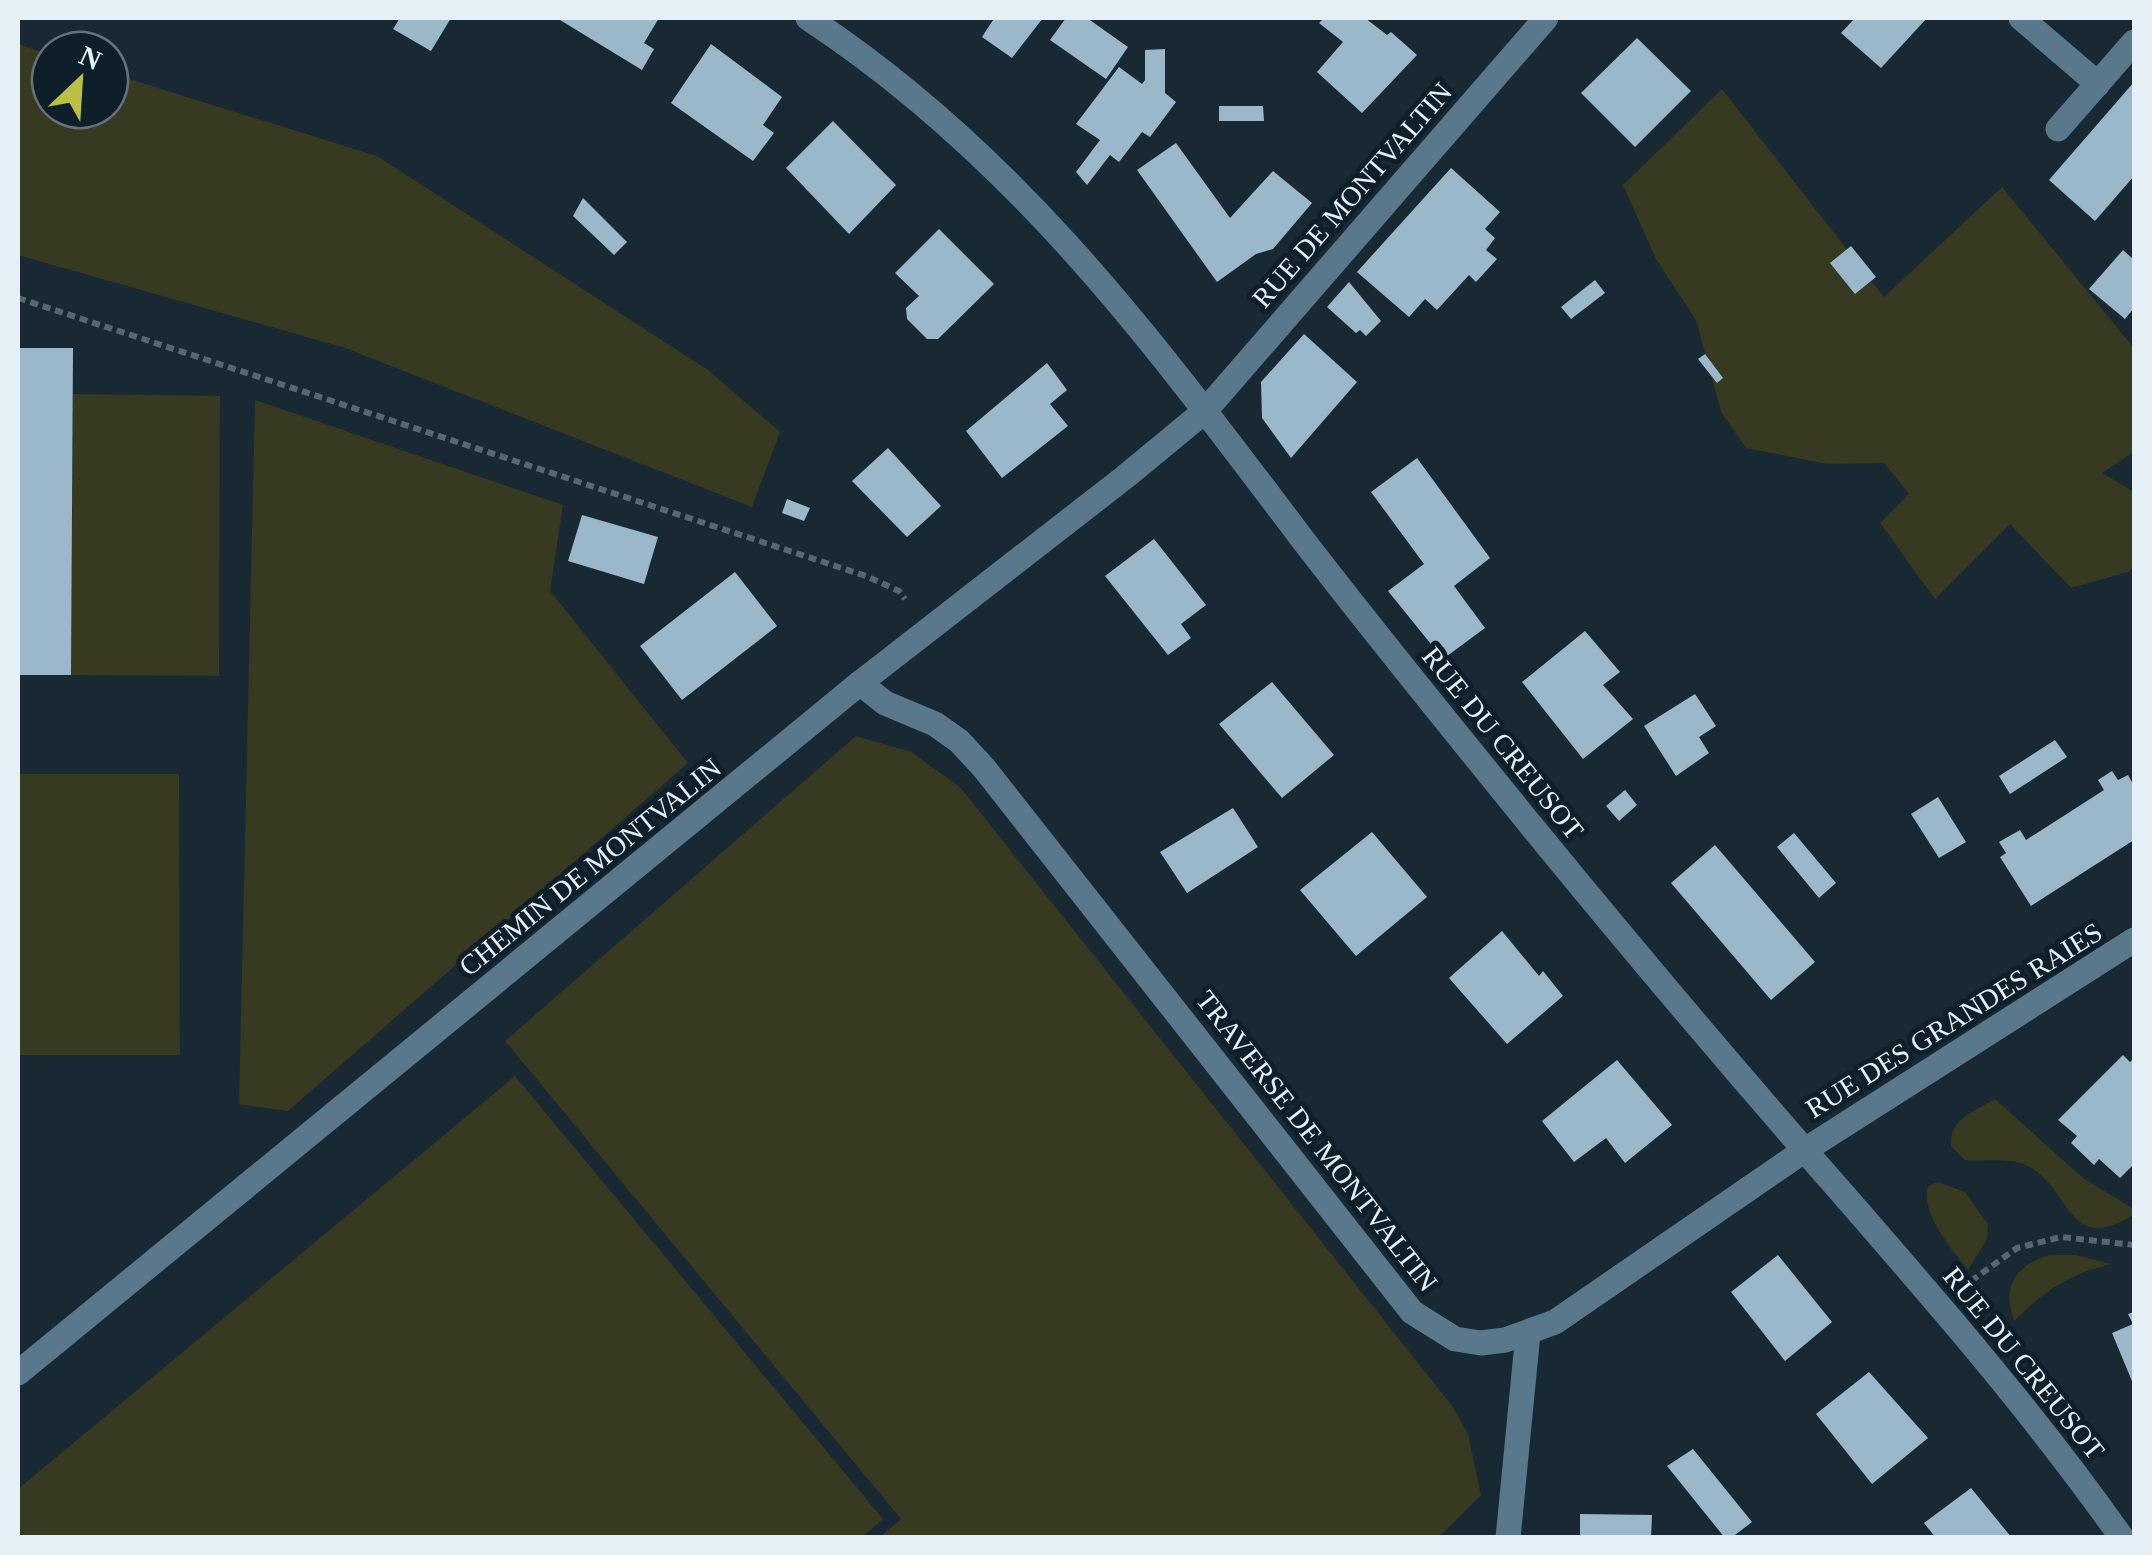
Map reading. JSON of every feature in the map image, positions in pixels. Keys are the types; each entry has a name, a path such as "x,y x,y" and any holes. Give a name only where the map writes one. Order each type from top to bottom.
{"street":[{"name":"RUE DU CREUSOT","path":"808,18 920,100 989,160 1073,247 1146,334 1422,692 2033,1416 2122,1538"},
{"name":"RUE DE MONTVALTIN","path":"1204,411 1546,18"},
{"path":"2021,18 2098,84"},
{"path":"2058,130 2134,42"},
{"name":"CHEMIN DE MONTVALIN","path":"18,1373 860,683 1204,411"},
{"name":"TRAVERSE DE MONTVALTIN","path":"860,683 884,704 936,724 959,741 984,768 1412,1312 1455,1339 1481,1343 1528,1334 1583,1306 1805,1150"},
{"name":"RUE DES GRANDES RAIES","path":"1805,1150 2134,940"},
{"path":"1508,1538 1528,1334"}],"path":[{"path":"18,298 866,576 898,590 928,630"},
{"path":"1959,1267 1971,1282 2016,1248 2061,1237 2134,1245"}],"green space":[{"path":"18,44 30,48 30,130 130,130 130,79 377,156 708,370 780,432 752,507 345,348 18,255"},
{"path":"1722,89 1884,297 2002,187 2134,348 2134,452 2102,473 2134,492 2134,567 2071,588 2010,524 1935,599 1880,523 1909,494 1884,463 1827,464 1746,448 1721,412 1696,320 1656,259 1623,185"},
{"path":"73,394 220,396 219,676 71,675"},
{"path":"255,400 563,505 550,591 688,763 288,1111 239,1104"},
{"path":"856,736 911,752 960,787 1453,1407 1468,1434 1481,1495 1439,1537 880,1537 901,1519 505,1041"},
{"path":"18,774 179,774 180,1055 18,1055"},
{"path":"515,1076 883,1519 861,1538 18,1537 18,1489"},
{"path":"1995,1099 2083,1178 2134,1209 2134,1214 2112,1225 2096,1228 2083,1224 2042,1176 2028,1166 1965,1160 1951,1146 1954,1129 1965,1117"},
{"path":"1938,1182 1965,1192 1988,1224 1987,1239 1968,1270 1939,1231 1929,1208 1928,1186"},
{"path":"2049,1255 2076,1255 2111,1264 2058,1285 2014,1321 2009,1298 2014,1279 2027,1265"}],"building":[{"path":"400,18 451,18 431,51 393,29"},
{"path":"561,18 659,18 644,43 654,49 642,70"},
{"path":"990,18 1043,18 1012,58 982,37 993,20"},
{"path":"1066,18 1087,18 1128,47 1106,79 1050,40"},
{"path":"1324,18 1365,18 1387,35 1391,32 1417,55 1362,113 1317,72 1343,42 1319,23"},
{"path":"1855,18 1927,18 1881,68 1841,33"},
{"path":"1637,38 1691,91 1635,147 1581,93"},
{"path":"711,44 782,97 763,125 774,133 753,161 671,103"},
{"path":"1165,49 1165,93 1176,102 1150,137 1142,132 1119,162 1110,155 1087,185 1076,172 1100,140 1076,124 1119,67 1142,84 1145,50"},
{"path":"2134,82 2134,176 2095,221 2049,180"},
{"path":"1219,106 1263,106 1264,121 1219,121"},
{"path":"833,121 896,185 849,234 786,168"},
{"path":"1176,143 1230,218 1273,171 1312,203 1273,249 1256,254 1217,282 1137,170"},
{"path":"1451,168 1500,212 1485,229 1495,238 1486,250 1497,259 1476,282 1469,275 1437,310 1425,299 1409,317 1357,272"},
{"path":"583,198 627,242 614,255 573,216"},
{"path":"939,229 994,284 938,339 927,339 907,319 906,308 919,296 895,273"},
{"path":"1851,246 1876,277 1855,294 1830,263"},
{"path":"2123,250 2134,260 2134,308 2125,319 2089,289"},
{"path":"1595,280 1605,293 1571,319 1561,307"},
{"path":"1349,282 1381,321 1366,336 1360,330 1356,333 1327,307"},
{"path":"1304,334 1357,382 1291,458 1262,418 1261,382"},
{"path":"18,348 73,348 71,675 18,675"},
{"path":"1705,354 1723,378 1717,383 1698,359"},
{"path":"1047,363 1067,390 1050,404 1068,426 1002,478 966,431"},
{"path":"888,448 941,506 907,537 852,481"},
{"path":"1417,458 1490,558 1454,586 1485,628 1443,659 1388,591 1424,564 1371,492"},
{"path":"787,499 810,508 804,521 782,513"},
{"path":"582,515 658,537 644,584 568,561"},
{"path":"1154,539 1206,605 1181,624 1191,638 1168,655 1105,576"},
{"path":"735,572 777,626 682,700 640,646"},
{"path":"1585,631 1620,672 1603,685 1633,719 1583,759 1522,682"},
{"path":"1272,682 1334,755 1282,798 1219,724"},
{"path":"1695,694 1716,726 1699,737 1709,753 1676,776 1644,726"},
{"path":"2055,740 2067,757 2010,794 1999,776"},
{"path":"2112,771 2118,780 2128,775 2134,786 2134,840 2031,906 2000,857 2006,853 1999,842 2020,830 2026,840 2104,790 2098,780"},
{"path":"1625,790 1637,805 1619,821 1606,806"},
{"path":"1938,797 1966,842 1939,858 1911,814"},
{"path":"1233,808 1258,847 1187,893 1160,852"},
{"path":"1372,832 1427,897 1356,956 1300,890"},
{"path":"1794,833 1836,883 1819,898 1777,847"},
{"path":"1715,845 1815,962 1771,1000 1671,883"},
{"path":"1502,931 1539,976 1543,971 1563,996 1507,1044 1449,978"},
{"path":"2123,1055 2130,1062 2134,1058 2134,1164 2120,1178 2099,1159 2094,1165 2071,1143 2077,1136 2058,1120"},
{"path":"1617,1060 1672,1125 1625,1163 1606,1138 1574,1162 1542,1121"},
{"path":"1778,1255 1832,1322 1785,1361 1731,1292"},
{"path":"2134,1312 2134,1386 2112,1333 2133,1324 2128,1314"},
{"path":"1869,1372 1928,1438 1872,1484 1816,1414"},
{"path":"1693,1449 1752,1522 1731,1538 1725,1538 1667,1466"},
{"path":"1971,1488 2012,1538 1936,1538 1924,1523"},
{"path":"1580,1514 1652,1515 1651,1538 1580,1538"}]}
